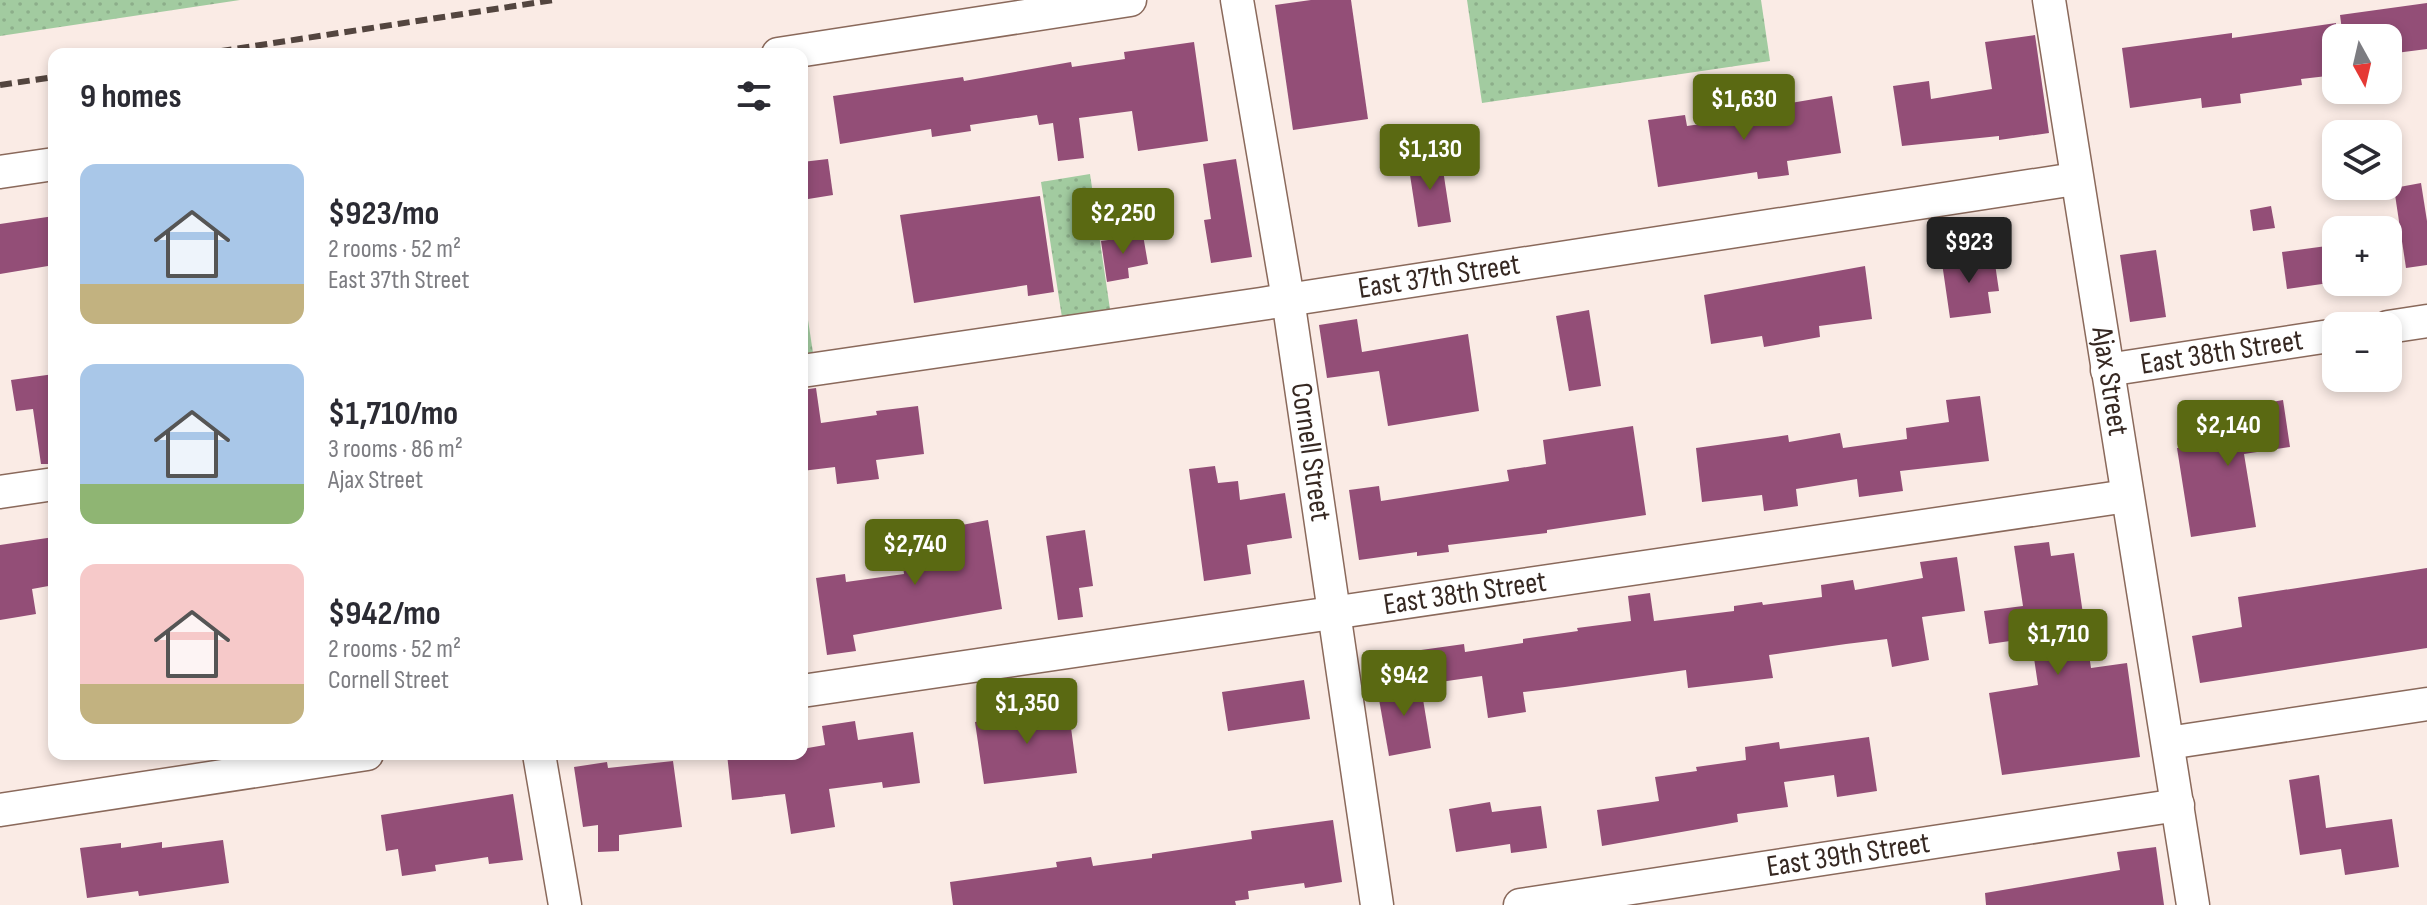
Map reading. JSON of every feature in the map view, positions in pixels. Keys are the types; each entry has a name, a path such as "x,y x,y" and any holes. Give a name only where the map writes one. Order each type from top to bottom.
{"street":[{"path":"808,49 1130,0"},
{"name":"Cornell Street","path":"1237,0 1288,299 1377,905"},
{"name":"Ajax Street","path":"2049,0 2075,179 2193,905"},
{"path":"0,172 48,165"},
{"name":"East 37th Street","path":"808,370 2075,179"},
{"path":"2402,325 2427,321"},
{"name":"East 38th Street","path":"2107,370 2322,337"},
{"path":"0,492 48,485"},
{"name":"East 38th Street","path":"808,690 2127,496"},
{"path":"2168,743 2427,704"},
{"path":"0,810 328,760"},
{"path":"540,760 565,905"},
{"name":"East 39th Street","path":"1520,905 2178,805"}],"green space":[{"path":"0,0 240,0 0,36"},
{"path":"1467,0 1761,0 1770,61 1482,103"},
{"path":"1090,174 1111,316 1063,324 1041,182"},
{"path":"808,320 813,353 808,354"}],"building":[{"path":"1311,0 1351,0 1368,119 1293,130 1275,5"},
{"path":"2427,3 2427,49 2402,52 2402,24 2341,24 2340,15"},
{"path":"2322,25 2322,77 2301,79 2302,85 2240,94 2241,103 2202,108 2201,98 2130,108 2122,48 2232,33 2232,38"},
{"path":"2035,35 2049,133 1999,140 1999,136 1902,146 1893,86 1929,81 1931,99 1992,89 1985,42"},
{"path":"1194,42 1208,141 1138,151 1132,111 1079,118 1084,158 1058,161 1053,123 1039,125 1037,115 970,125 971,131 932,137 931,129 840,144 833,96 963,77 964,81 1071,62 1072,67 1125,59 1124,52"},
{"path":"1832,96 1841,153 1787,161 1789,175 1758,179 1757,172 1658,187 1648,120 1685,115 1687,126 1749,117 1746,101 1777,97 1779,105"},
{"path":"1441,157 1451,222 1418,227 1408,162"},
{"path":"828,159 833,195 808,199 808,161"},
{"path":"1236,159 1252,257 1211,263 1204,220 1211,219 1203,164"},
{"path":"2421,183 2427,221 2427,265 2406,268 2402,216 2398,216 2396,200 2402,200 2402,187"},
{"path":"1040,196 1054,292 1028,296 1027,285 914,303 900,215"},
{"path":"2271,206 2275,228 2253,231 2250,210"},
{"path":"48,217 48,266 0,274 0,224"},
{"path":"1143,235 1148,264 1128,268 1129,278 1107,282 1101,241"},
{"path":"2322,247 2322,284 2287,289 2282,252"},
{"path":"2156,250 2166,317 2130,322 2120,255"},
{"path":"1962,253 1963,262 1994,257 1999,291 1988,292 1991,313 1950,318 1941,256"},
{"path":"1865,266 1872,319 1819,326 1820,337 1764,347 1762,336 1711,344 1704,295"},
{"path":"1589,310 1601,386 1569,391 1556,316"},
{"path":"1357,319 1362,352 1468,334 1479,411 1388,426 1379,371 1327,378 1319,325"},
{"path":"48,375 48,464 41,464 33,409 16,411 11,380"},
{"path":"816,388 821,423 918,406 924,454 876,460 879,479 837,484 835,467 808,470 808,389"},
{"path":"1980,396 1989,461 1900,471 1903,491 1859,497 1857,479 1796,489 1798,506 1764,511 1762,495 1702,502 1696,448 1788,435 1789,442 1840,433 1843,448 1907,439 1906,428 1949,422 1946,400"},
{"path":"2283,400 2290,447 2244,454 2256,527 2191,537 2177,448 2197,444 2195,428 2245,420 2243,407"},
{"path":"1633,426 1646,515 1547,530 1547,533 1448,545 1449,552 1417,556 1417,552 1359,560 1349,490 1379,486 1381,501 1509,481 1507,470 1546,464 1543,440"},
{"path":"1215,466 1218,483 1238,481 1240,500 1285,493 1292,538 1247,545 1251,574 1204,581 1189,469"},
{"path":"988,520 1002,609 853,635 856,651 827,655 816,578 845,574 846,582 904,574 899,537"},
{"path":"1085,530 1093,586 1079,588 1083,617 1058,620 1046,536"},
{"path":"48,538 48,586 32,589 36,614 0,620 0,545"},
{"path":"2049,542 2051,556 2074,553 2091,668 2127,663 2140,757 2002,775 1989,693 2038,685 2031,638 1989,644 1984,611 2023,606 2014,546"},
{"path":"1957,557 1965,611 1922,617 1929,660 1892,667 1887,639 1846,644 1769,655 1773,678 1688,688 1686,670 1523,692 1526,712 1488,718 1482,676 1426,684 1421,650 1464,644 1465,652 1523,643 1523,639 1578,631 1577,628 1631,621 1628,596 1650,593 1654,621 1734,611 1734,606 1762,602 1763,605 1822,597 1821,585 1853,580 1855,590 1923,578 1920,562"},
{"path":"2427,568 2427,648 2200,683 2192,636 2242,627 2238,597"},
{"path":"1304,680 1310,719 1228,731 1222,692"},
{"path":"1420,681 1431,748 1389,756 1377,688"},
{"path":"1068,705 1077,773 984,784 975,722 1037,714 1036,709"},
{"path":"855,721 858,740 913,732 920,783 883,788 882,782 829,789 835,827 791,834 785,794 732,800 728,760 808,760 808,748 825,745 822,726"},
{"path":"1869,737 1877,791 1837,797 1834,775 1784,782 1788,807 1737,814 1738,822 1602,846 1597,810 1659,801 1655,777 1746,760 1745,747 1779,742 1780,749"},
{"path":"673,761 682,827 619,835 619,851 598,852 598,825 583,827 574,767 607,762 608,768"},
{"path":"2319,775 2326,828 2392,819 2399,867 2345,875 2341,849 2300,855 2289,780"},
{"path":"513,794 523,860 489,864 488,857 435,865 436,871 402,876 398,849 386,851 381,815"},
{"path":"1490,802 1492,812 1541,806 1547,848 1511,853 1510,844 1456,852 1449,809"},
{"path":"1333,820 1342,882 1305,888 1304,883 1248,891 1249,899 1235,901 1236,905 953,905 950,882 1057,867 1056,862 1091,857 1093,866 1152,858 1152,854 1252,839 1251,831"},
{"path":"223,840 229,883 139,896 138,891 87,898 80,848 121,843 121,848 162,842 162,848"},
{"path":"2156,847 2164,905 1986,905 1985,893 2120,870 2117,852"}],"railway":[{"path":"241,48 554,0"},
{"path":"0,85 48,78"}]}
